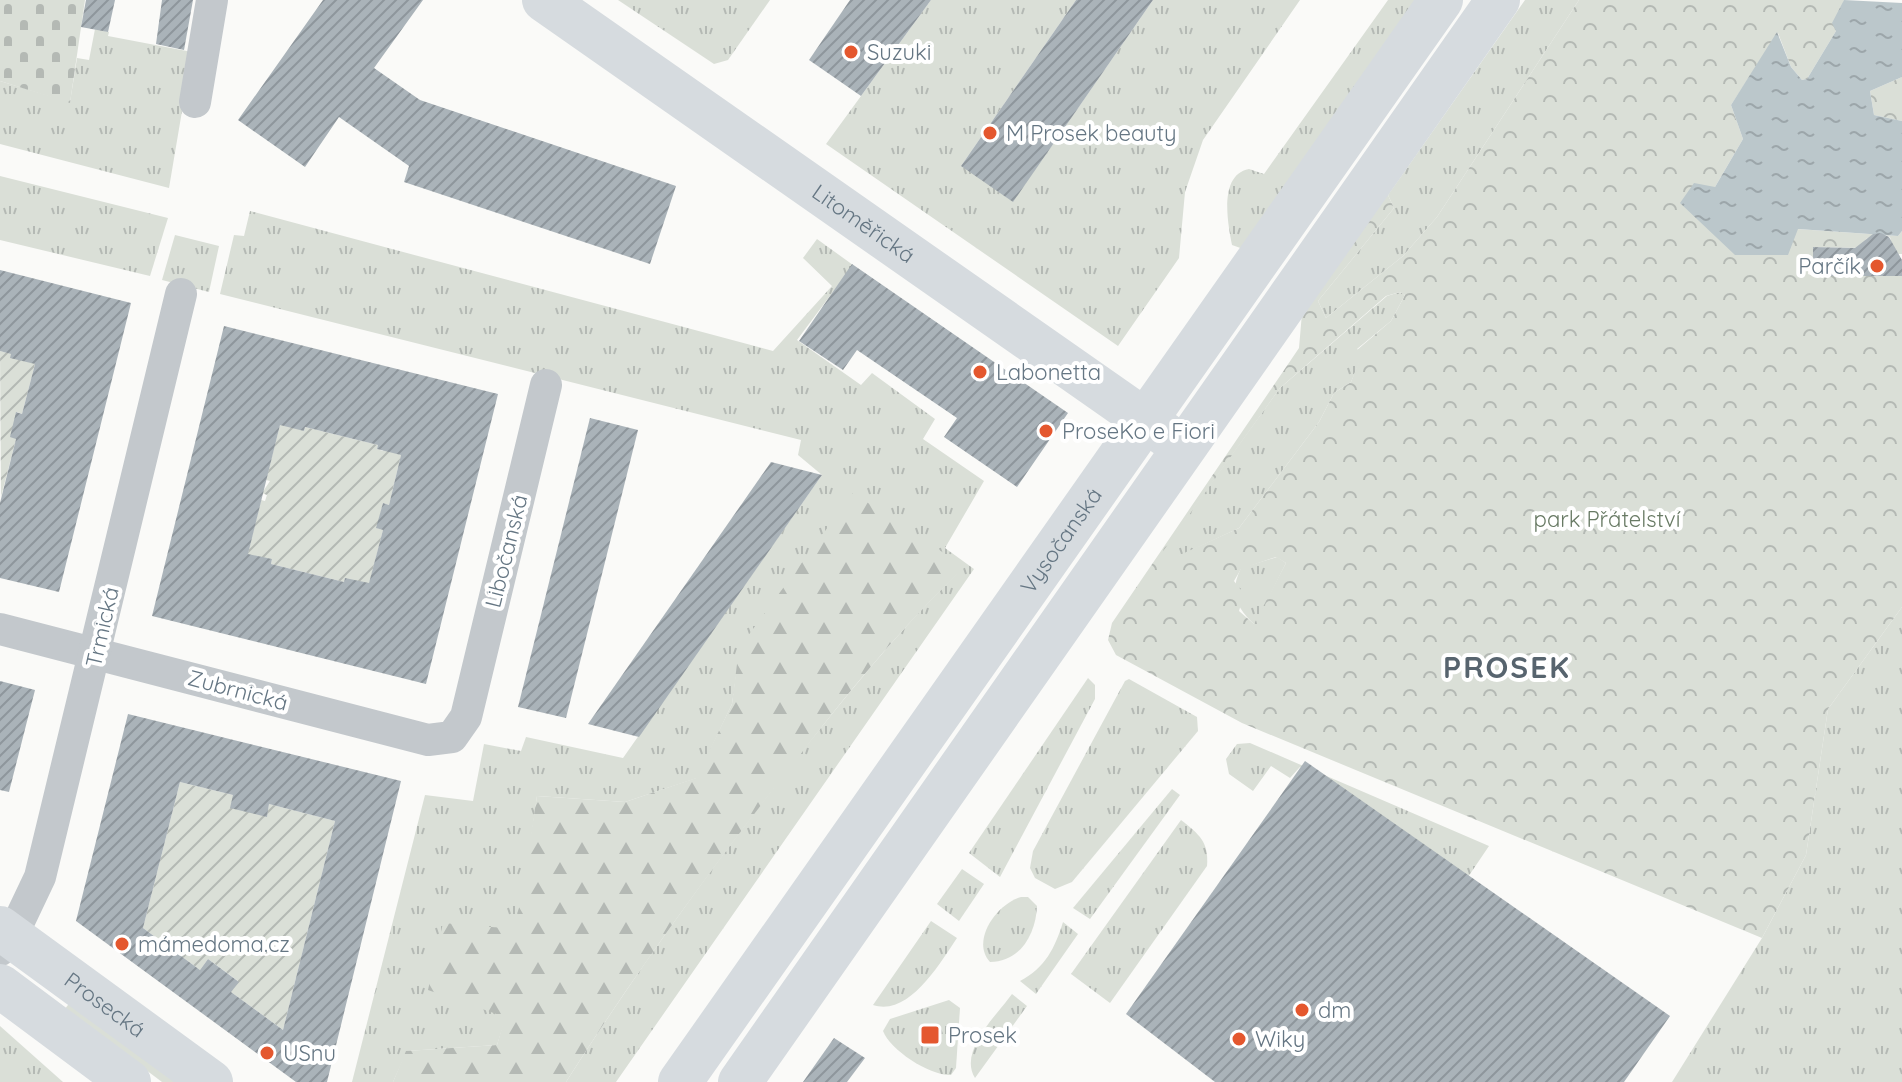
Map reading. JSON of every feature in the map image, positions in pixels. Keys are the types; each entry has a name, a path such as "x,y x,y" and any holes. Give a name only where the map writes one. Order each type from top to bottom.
{"main road":[{"name":"Litoměřická","path":"544,0 1184,448"},
{"name":"Vysočanská","path":"680,1082 1441,0"},
{"path":"740,1082 1498,0"},
{"name":"Prosecká","path":"4,938 211,1082"},
{"path":"0,986 129,1082"}],"street":[{"path":"195,102 212,0"},
{"name":"Trmická","path":"4,938 40,877 181,294"},
{"name":"Libočanská","path":"466,717 546,385"},
{"name":"Zubrnická","path":"0,629 428,740 452,737 466,717"}],"green space":[{"path":"0,0 85,0 70,103 0,81"},
{"path":"618,0 770,0 728,60 714,64"},
{"path":"931,0 1076,0 961,166 1042,160 1153,0 1300,0 1203,140 1185,192 1179,258 1118,346 826,144"},
{"path":"1388,0 1421,0 1246,250 1232,245 1227,201 1233,180 1249,169 1264,174"},
{"name":"park Přátelství","path":"1523,0 1388,195 1394,208 1318,301 1326,318 1403,256 1437,217 1579,0 1844,0 1836,31 1807,79 1802,80 1791,67 1778,33 1731,105 1743,139 1715,187 1797,229 1877,235 1866,239 1863,248 1813,247 1813,262 1808,263 1808,274 1902,276 1902,607 1828,709 1806,855 1762,938 1242,723 1116,655 1108,640 1112,623 1299,348 1302,313","holes":["1400,292 1405,295 1391,321 1357,350 1362,354 1351,382 1334,393 1319,422 1239,528 1160,564 1156,561 1280,388 1386,296","1276,557 1286,563 1254,624 1239,611 1244,594 1234,581 1241,569"]},
{"path":"1525,0 1579,0 1437,217 1403,256 1326,318 1318,301 1394,208 1388,195"},
{"path":"95,29 109,32 108,36 192,52 169,188 0,144 0,81 70,102 77,58 89,60"},
{"path":"1902,77 1902,121 1874,115 1870,91"},
{"path":"0,176 168,218 150,276 0,240"},
{"path":"250,211 773,351 832,286 803,258 817,239 853,265 797,340 861,385 872,373 935,419 923,439 984,481 945,548 974,569 616,1082 566,1082 675,920 792,764 896,638 964,567 740,648 732,704 697,778 625,802 537,796 506,1017 497,1045 407,1051 393,1082 352,1082 425,795 473,801 484,744 521,751 526,737 623,758 822,475 798,455 801,440 220,294 234,235 244,236"},
{"path":"1902,231 1902,254 1894,254 1890,237 1886,235 1898,236"},
{"path":"175,235 219,246 209,292 162,280"},
{"path":"1400,292 1405,295 1391,321 1357,349 1363,354 1351,382 1334,393 1319,422 1239,528 1160,565 1155,561 1280,388 1387,296"},
{"path":"0,351 36,360 22,414 17,412 16,439 1,497"},
{"path":"281,421 304,431 305,427 378,445 377,449 383,451 385,446 402,451 389,505 383,503 377,528 383,530 368,588 345,578 344,582 271,564 272,559 247,557 261,500 265,501 267,495 262,493 270,481 266,480"},
{"path":"853,493 965,567 875,662 763,803 647,960 566,1082 393,1082 406,1051 497,1045 505,1017 428,990 443,923 516,929 537,796 625,802 696,778 732,704 739,648"},
{"path":"1277,557 1286,563 1255,625 1236,599 1237,577 1241,568"},
{"path":"1902,607 1902,1082 1672,1082 1762,938 1806,855 1828,709"},
{"path":"1088,678 1095,685 1095,699 1000,877 969,853"},
{"path":"1129,679 1197,717 1198,731 1072,882 1055,889 1035,878 1030,868 1033,851 1125,681"},
{"path":"1250,743 1489,846 1468,877 1347,791 1300,767 1290,778 1271,766 1253,791 1229,774 1226,759 1237,744"},
{"path":"180,782 233,795 267,816 269,804 335,821 283,1030 231,992 238,981 208,959 200,970 143,928"},
{"path":"1172,789 1180,795 1090,919 1073,908"},
{"path":"1181,820 1202,839 1207,866 1110,1003 1071,974"},
{"path":"962,869 984,884 959,921 937,904"},
{"path":"1021,897 1028,897 1037,906 1030,936 1010,957 990,962 983,943 989,924 1004,907"},
{"path":"931,921 957,938 942,961 911,996 886,1007 873,1005"},
{"path":"1063,922 1078,934 1036,994 1020,981 1036,970 1048,956"},
{"path":"1012,994 1027,1006 975,1078 971,1068 975,1045"},
{"path":"73,998 185,1082 162,1082 65,1009"},
{"path":"949,1000 960,1008 956,1068 951,1075 922,1067 902,1054 883,1031 890,1019"},
{"path":"0,1026 63,1082 0,1082"}],"water":[{"path":"1844,0 1902,3 1902,77 1870,91 1874,115 1902,121 1902,231 1898,236 1798,229 1788,255 1735,255 1680,203 1694,183 1715,187 1743,139 1731,105 1777,32 1791,67 1802,80 1807,79 1836,31 1832,23"}],"building":[{"path":"86,0 115,0 108,32 81,27"},
{"path":"162,0 193,0 184,50 156,44"},
{"path":"323,0 423,0 374,68 420,100 676,186 650,264 404,182 409,166 339,117 305,167 238,120"},
{"path":"850,0 931,0 861,96 809,60"},
{"path":"1076,0 1153,0 1013,202 961,166"},
{"path":"1881,233 1889,237 1902,260 1902,276 1813,276 1813,247 1855,248 1873,234"},
{"path":"852,264 1068,413 1017,487 944,437 957,418 857,350 843,370 799,341"},
{"path":"0,270 131,303 59,592 0,578 0,503 16,439 10,437 16,412 22,414 35,364 10,358 11,354 0,351"},
{"path":"224,326 498,394 426,684 152,616","holes":["280,425 304,431 305,427 378,445 377,449 401,455 389,505 383,503 376,528 383,530 369,583 345,578 344,582 271,564 272,559 248,554"]},
{"path":"590,418 638,430 566,718 518,707"},
{"path":"771,462 822,475 639,737 588,724"},
{"path":"0,681 35,690 9,792 0,790"},
{"path":"128,714 401,781 327,1082 296,1082 76,921","holes":["180,782 233,795 230,808 267,817 269,804 335,821 283,1030 231,992 239,982 208,959 200,970 143,928"]},
{"path":"1305,761 1670,1016 1624,1082 1215,1082 1126,1014"},
{"path":"834,1038 865,1058 847,1082 803,1082"}],"place":[{"name":"Suzuki","path":"851,52"},
{"name":"M Prosek beauty","path":"990,133"},
{"name":"Parčík","path":"1877,266"},
{"name":"Labonetta","path":"980,372"},
{"name":"ProseKo e Fiori","path":"1046,431"},
{"name":"mámedoma.cz","path":"122,944"},
{"name":"dm","path":"1302,1010"},
{"name":"Prosek","path":"930,1035"},
{"name":"Wiky","path":"1239,1039"},
{"name":"USnu","path":"267,1053"}],"district":[{"name":"PROSEK","path":"1507,667"}]}
